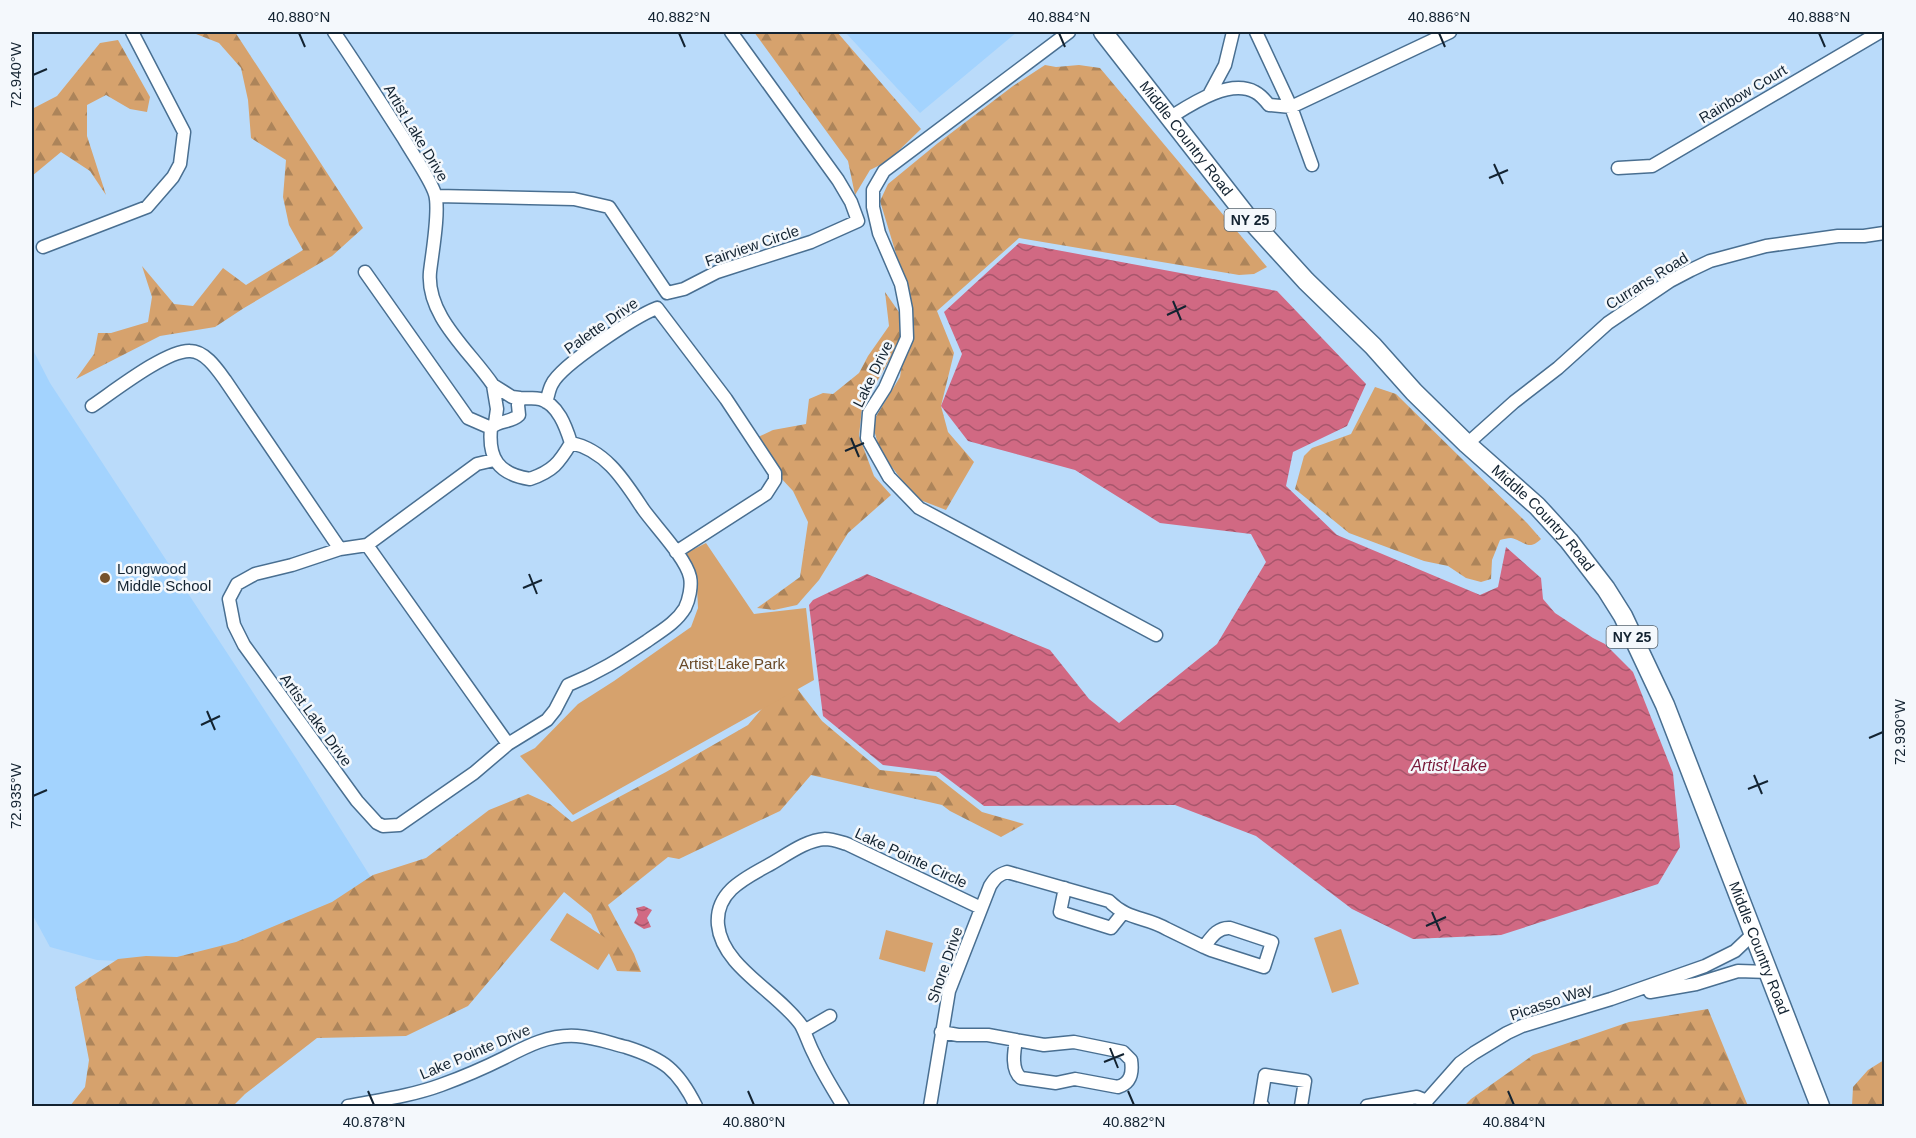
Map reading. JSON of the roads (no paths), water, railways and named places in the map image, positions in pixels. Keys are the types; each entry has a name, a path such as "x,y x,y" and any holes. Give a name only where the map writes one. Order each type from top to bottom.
{"main road":[{"name":"Middle Country Road","path":"1103,32 1245,214 1306,281 1373,346 1414,392 1467,444 1537,506 1569,541 1606,589 1623,616 1665,705 1820,1107"}],"street":[{"path":"43,247 147,207 173,177 180,164 184,132 132,32"},
{"name":"Artist Lake Drive","path":"334,32 412,152 436,196 436,222 430,274 433,299 441,317 493,385 512,397 540,399 546,402"},
{"name":"Fairview Circle","path":"436,196 574,200 609,207 668,293 684,289 717,272 811,242 858,222 851,202 837,180 731,32"},
{"name":"Lake Drive","path":"1069,32 884,171 873,190 873,207 879,233 901,284 906,309 907,338 885,388 869,413 867,438 889,477 919,508 1156,635"},
{"path":"1210,93 1225,65 1233,32"},
{"path":"1256,32 1292,107 1312,165"},
{"path":"1169,118 1210,93 1247,88 1258,93 1269,105 1292,107 1450,32"},
{"name":"Rainbow Court","path":"1618,168 1652,166 1880,32"},
{"name":"Currans Road","path":"1467,444 1608,323 1670,281 1691,270 1710,261 1766,246 1838,236 1884,233"},
{"path":"365,272 468,418 493,425 514,420 519,415 520,398"},
{"name":"Palette Drive","path":"546,402 552,383 581,355 643,313 657,308 726,399 775,473 775,480 766,494 676,552"},
{"path":"92,406 154,365 176,354 191,351 203,355 225,380 340,549"},
{"path":"493,385 497,408 491,451 494,460 506,470 530,479 545,474 558,463 572,442 560,415 546,402"},
{"name":"Artist Lake Drive","path":"494,460 477,464 367,545 340,549 292,565 255,574 237,584 229,599 234,625 244,645 369,817 383,826 399,825 474,773 508,744 547,720 568,685 607,668 668,627 685,608 689,597 690,576 676,552 653,524 620,475 591,449 572,442"},
{"path":"367,545 508,744"},
{"name":"Lake Pointe Circle","path":"843,1107 817,1061 804,1031 793,1016 739,964 723,944 718,922 718,909 723,898 741,880 805,845 826,839 847,844 981,908"},
{"name":"Shore Drive","path":"930,1107 949,991 990,886 995,878 1006,872 1065,888"},
{"path":"1123,913 1112,928 1060,912 1065,888 1109,901 1123,913 1161,925 1204,947 1264,968 1272,942 1224,927 1204,947"},
{"name":"Picasso Way","path":"1424,1104 1460,1063 1507,1033 1714,962 1735,951 1754,933"},
{"path":"1714,962 1720,977"},
{"name":"Picasso Way","path":"1611,999 1681,987 1738,971 1769,972"},
{"path":"804,1031 830,1016"},
{"path":"941,1032 958,1035 988,1035 1016,1040 1044,1045 1074,1042 1123,1052 1131,1060 1130,1080 1118,1087 1075,1079 1056,1083 1021,1078 1016,1070 1016,1040"},
{"name":"Lake Pointe Drive","path":"348,1107 437,1086 480,1069 536,1042 575,1035 598,1039 656,1058 678,1077 696,1107"},
{"path":"1263,1107 1260,1106 1265,1075 1305,1081 1301,1107"},
{"path":"1367,1107 1417,1097 1424,1104"}],"water":[{"name":"Artist Lake","path":"1019,243 1277,291 1366,384 1347,426 1293,452 1286,486 1337,535 1480,595 1498,587 1506,547 1541,578 1543,599 1555,613 1605,644 1633,672 1673,773 1680,847 1658,884 1501,935 1413,939 1352,909 1256,836 1175,805 984,806 939,772 883,765 823,716 809,605 813,600 867,574 1050,650 1089,699 1119,723 1217,644 1266,562 1251,534 1160,523 1075,470 968,441 941,406 962,354 944,312"},
{"path":"644,906 652,910 647,918 651,927 644,929 634,923 638,915 636,908"}],"place":[{"name":"Longwood Middle School","path":"105,578"}],"park label":[{"name":"Artist Lake Park","path":"732,664"}]}
